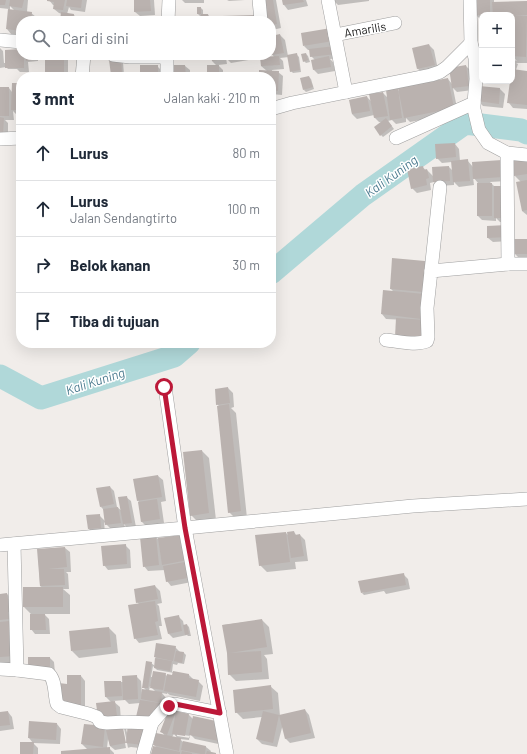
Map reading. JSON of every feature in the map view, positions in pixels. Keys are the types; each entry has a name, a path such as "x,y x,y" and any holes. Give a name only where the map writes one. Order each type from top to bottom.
{"street":[{"path":"168,16 169,0"},
{"path":"259,0 260,16"},
{"path":"328,0 346,92"},
{"path":"470,0 471,44 475,58 476,72 474,106 479,130 488,143 507,153 527,155"},
{"name":"Amarilis","path":"335,35 395,23"},
{"path":"0,40 16,42"},
{"path":"276,108 431,75 440,72 447,67 471,44"},
{"path":"82,72 84,60"},
{"path":"167,60 167,72"},
{"path":"396,138 474,106"},
{"path":"0,139 16,138"},
{"path":"507,153 508,264"},
{"path":"386,340 422,343 426,341 428,337 428,308 440,187"},
{"path":"431,271 508,264 527,264"},
{"path":"164,387 185,528 227,754"},
{"path":"0,545 413,506 527,498"},
{"path":"14,544 17,670"},
{"path":"0,669 49,674 54,681 57,704 61,707 97,717 100,722 152,723"},
{"path":"143,754 152,723 165,708 175,704 220,713"}],"building":[{"path":"0,0 6,0 5,5 0,5"},
{"path":"10,0 24,0 22,8 9,6"},
{"path":"47,0 65,0 63,10 53,9 54,2"},
{"path":"67,0 82,0 81,8 66,6"},
{"path":"134,0 150,0 151,11 134,12"},
{"path":"262,0 273,0 276,16 265,16"},
{"path":"282,0 303,0 304,2 283,5"},
{"path":"474,0 490,0 490,12 479,12 479,15 475,15"},
{"path":"527,1 527,15 515,15 515,12 493,12 492,2"},
{"path":"197,7 201,7 201,14 197,14"},
{"path":"8,9 32,12 32,16 16,16 16,30 6,29"},
{"path":"61,12 74,14 74,16 61,16"},
{"path":"201,14 208,14 208,16 201,16"},
{"path":"255,15 255,16 222,16"},
{"path":"515,15 527,16 526,57 515,56"},
{"path":"331,28 333,41 303,46 301,33"},
{"path":"280,34 284,53 276,54 276,35"},
{"path":"429,44 435,65 417,69 412,48"},
{"path":"335,46 336,54 310,57 309,49"},
{"path":"16,49 16,60 24,60 24,68 5,68 5,50"},
{"path":"297,53 300,70 290,72 287,55"},
{"path":"306,53 308,60 303,62 301,54"},
{"path":"276,56 279,56 280,65 261,66 260,60 276,60"},
{"path":"329,56 331,67 313,70 311,60"},
{"path":"45,60 64,60 64,72 45,72"},
{"path":"109,60 121,60 122,72 111,72"},
{"path":"140,65 158,65 158,72 140,72"},
{"path":"172,65 185,65 186,72 172,72"},
{"path":"207,65 219,65 219,72 207,72"},
{"path":"466,65 469,86 452,88 449,68"},
{"path":"515,69 527,71 527,105 507,103 510,84 515,84"},
{"path":"259,70 279,71 278,91 276,91 276,72 259,72"},
{"path":"309,76 313,87 303,90 300,78"},
{"path":"448,78 454,108 404,118 398,88"},
{"path":"12,83 16,83 16,110 11,110"},
{"path":"479,86 500,88 499,104 477,101"},
{"path":"0,87 9,87 9,116 0,116"},
{"path":"398,88 402,118 390,120 386,90"},
{"path":"383,92 388,116 374,118 369,94"},
{"path":"367,96 370,111 352,114 349,100"},
{"path":"0,117 4,118 3,135 0,135"},
{"path":"386,118 392,126 380,136 374,127"},
{"path":"455,143 456,157 436,159 435,144"},
{"path":"468,159 470,181 453,182 451,161"},
{"path":"527,159 527,174 514,176 512,160"},
{"path":"502,160 503,177 473,179 472,162"},
{"path":"423,166 424,170 427,169 429,178 426,179 427,185 411,189 407,169"},
{"path":"449,166 450,181 433,182 432,167"},
{"path":"527,180 527,210 522,211 516,182"},
{"path":"477,183 492,183 492,216 477,216"},
{"path":"494,186 505,186 505,218 494,218"},
{"path":"507,225 508,237 487,238 487,226"},
{"path":"514,239 527,239 527,254 514,254"},
{"path":"392,258 425,261 423,292 390,289"},
{"path":"383,290 424,294 421,319 381,314"},
{"path":"396,318 426,320 425,339 395,337"},
{"path":"228,387 230,403 216,405 215,389"},
{"path":"229,404 241,511 228,513 217,406"},
{"path":"202,450 209,513 190,516 183,452"},
{"path":"158,475 162,497 137,501 133,479"},
{"path":"110,486 114,504 100,507 96,488"},
{"path":"127,496 132,523 123,524 118,497"},
{"path":"157,499 160,519 141,522 138,502"},
{"path":"118,507 121,523 105,525 103,509"},
{"path":"100,514 101,528 88,529 86,515"},
{"path":"294,531 295,535 300,534 304,556 291,558 287,532"},
{"path":"286,532 290,562 259,566 255,535"},
{"path":"181,535 188,560 162,565 158,538"},
{"path":"156,536 159,565 143,567 140,537"},
{"path":"126,544 127,564 103,566 101,546"},
{"path":"65,547 67,567 48,569 64,569 65,585 40,586 37,549"},
{"path":"190,561 193,577 166,582 163,566"},
{"path":"404,573 406,585 361,593 358,581"},
{"path":"155,585 158,599 136,603 134,589"},
{"path":"23,587 63,587 63,607 23,607"},
{"path":"7,593 8,599 13,598 14,612 8,612 9,619 0,620 0,594"},
{"path":"155,601 158,621 155,622 158,635 134,639 128,605"},
{"path":"30,614 45,614 46,630 30,630"},
{"path":"179,615 182,631 168,634 164,618"},
{"path":"262,619 267,647 230,653 261,651 262,672 228,675 227,653 222,625"},
{"path":"9,621 9,632 14,632 15,656 0,657 0,622"},
{"path":"187,624 189,634 185,635 183,625"},
{"path":"109,627 111,647 71,651 69,631"},
{"path":"156,643 176,646 173,661 154,657"},
{"path":"176,651 184,652 182,663 174,661"},
{"path":"28,657 50,657 50,669 28,669"},
{"path":"155,658 172,661 170,671 154,668"},
{"path":"146,661 152,662 148,688 142,688"},
{"path":"153,671 166,673 163,690 150,688"},
{"path":"173,671 189,674 189,678 199,680 196,697 164,691 167,674 172,675"},
{"path":"67,675 81,675 81,706 59,705 59,683 67,684"},
{"path":"137,675 138,699 123,700 122,676"},
{"path":"104,681 121,681 122,696 105,697"},
{"path":"271,685 273,709 235,713 233,690"},
{"path":"142,689 162,692 161,703 141,699"},
{"path":"140,700 160,703 158,711 153,710 151,720 136,717"},
{"path":"115,701 117,716 98,718 96,703"},
{"path":"169,709 176,711 167,735 160,732"},
{"path":"305,709 311,733 285,739 279,715"},
{"path":"8,711 10,725 0,726 0,712"},
{"path":"176,711 189,714 185,736 172,734"},
{"path":"263,711 279,715 273,743 256,739"},
{"path":"193,716 216,721 215,726 221,727 219,741 189,735"},
{"path":"29,721 57,723 56,740 28,738"},
{"path":"122,723 126,743 110,746 105,726"},
{"path":"128,723 145,725 143,745 126,743"},
{"path":"84,724 105,726 103,747 81,744"},
{"path":"156,733 181,738 179,751 153,745"},
{"path":"183,741 206,746 205,754 181,750"},
{"path":"20,742 34,742 33,754 20,754"},
{"path":"153,746 180,752 180,754 151,754"},
{"path":"110,747 110,754 61,754 61,751"},
{"path":"182,751 192,753 192,754 181,754"},
{"path":"207,751 216,753 216,754 206,754"}],"waterway":[{"name":"Kali Kuning","path":"276,269 363,195 465,123 521,130 527,133"},
{"name":"Kali Kuning","path":"0,376 41,398 174,356 183,348"}],"route":[{"path":"164,387 185,528 220,713 175,704 169,706"}]}
